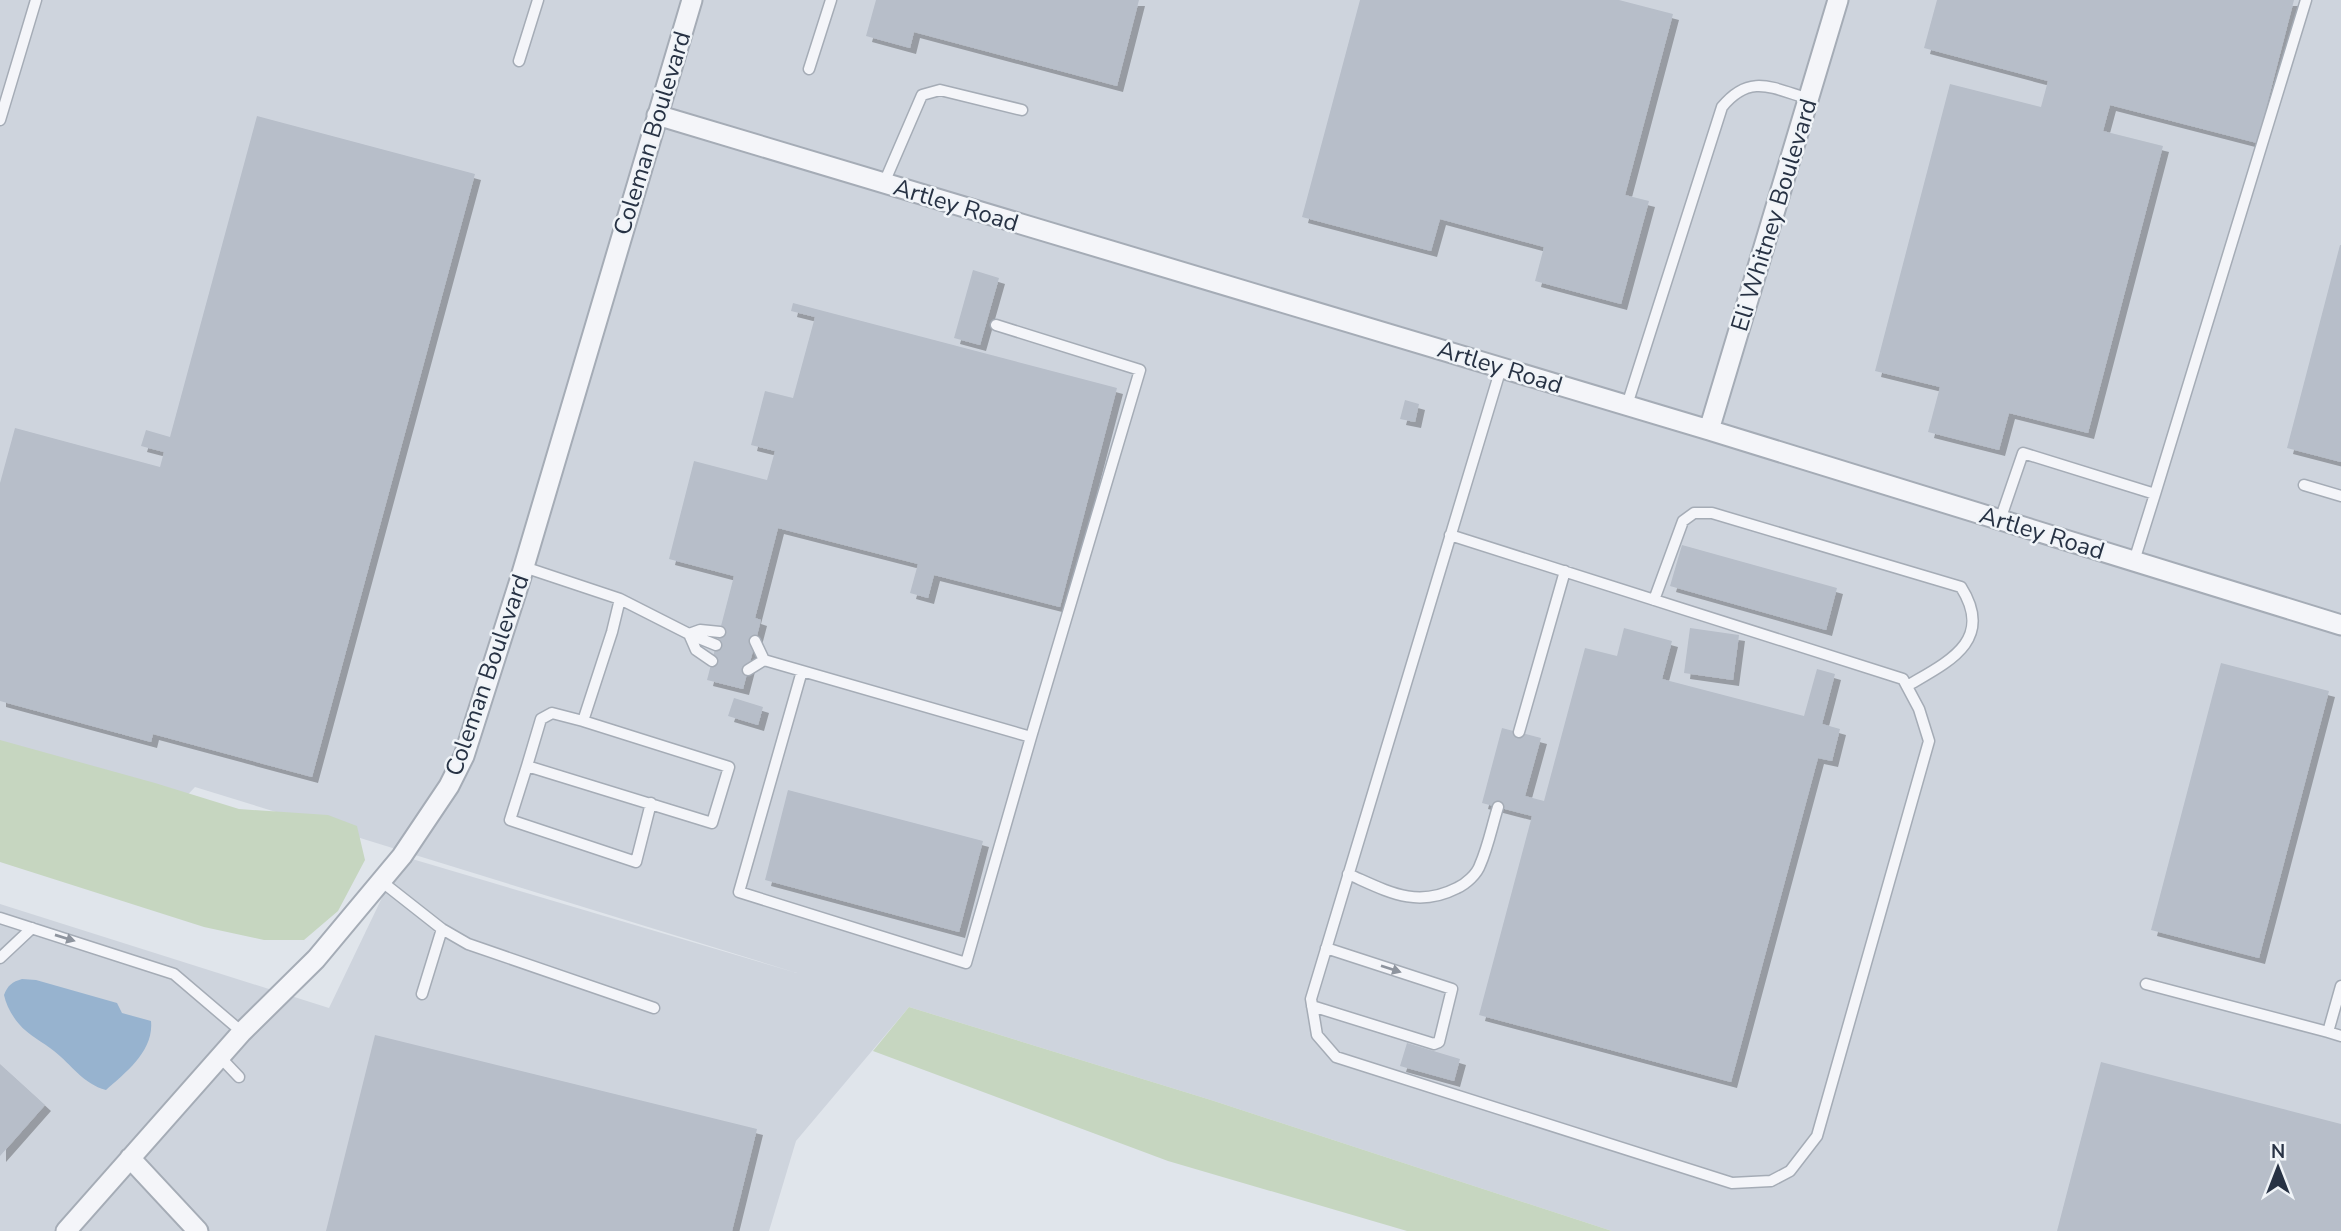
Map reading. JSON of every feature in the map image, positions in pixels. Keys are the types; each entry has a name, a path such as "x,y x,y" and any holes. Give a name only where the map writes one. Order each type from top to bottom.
{"street":[{"name":"Coleman Boulevard","path":"66,1231 242,1032 316,959 402,856 449,786 464,756 524,567 692,0"},
{"name":"Eli Whitney Boulevard","path":"1709,430 1838,0"},
{"name":"Artley Road","path":"657,115 1709,430 2341,625"},
{"path":"130,1158 198,1231"}],"lane":[{"path":"0,120 36,0"},
{"path":"519,61 538,0"},
{"path":"809,69 831,0"},
{"path":"2134,561 2306,0"},
{"path":"1626,405 1721,107 1733,93 1747,86 1767,87 1809,99"},
{"path":"884,183 922,95 940,90 1022,110"},
{"path":"802,671 739,892 966,963 1140,370 996,326"},
{"path":"1451,535 1903,679 1919,709 1929,741 1817,1136 1805,1155 1790,1171 1771,1181 1732,1183 1336,1057 1317,1035 1311,999 1501,368"},
{"path":"2000,520 2023,453 2155,494"},
{"path":"2304,485 2341,496"},
{"path":"1654,600 1683,521 1694,513 1712,513 1961,587 1968,599 1973,619 1970,639 1952,660 1907,686"},
{"path":"524,567 620,599 716,645"},
{"path":"1519,732 1564,571"},
{"path":"583,721 620,599"},
{"path":"689,634 700,630 720,632"},
{"path":"689,634 696,650 712,661"},
{"path":"755,641 764,660"},
{"path":"751,656 1031,737"},
{"path":"748,670 764,660"},
{"path":"527,766 651,803 712,823 729,767 552,713 541,719 510,820 636,862 651,803"},
{"path":"1348,874 1397,895 1424,899 1442,896 1462,886 1479,868 1498,807"},
{"path":"381,881 442,929 468,944 654,1008"},
{"path":"0,918 174,974 242,1032"},
{"path":"0,958 32,928"},
{"path":"422,994 442,929"},
{"path":"1312,1006 1434,1044 1439,1042 1452,989 1326,948"},
{"path":"2146,984 2341,1036"},
{"path":"2328,1032 2341,986"},
{"path":"220,1056 239,1077"}],"shaded area":[{"path":"0,0 2341,0 2341,1231 1612,1231 1211,1100 909,1007 796,1141 769,1231 0,1231 0,904 329,1008 402,856 797,973 195,787 180,803 0,754"}],"green space":[{"path":"0,740 239,809 328,815 357,826 365,860 338,911 304,940 264,940 204,927 0,862"},
{"path":"909,1007 1211,1100 1612,1231 1407,1231 1168,1161 873,1051"}],"water":[{"path":"22,979 36,980 117,1003 122,1013 151,1021 148,1042 130,1068 106,1090 98,1087 27,1032 14,1017 4,995 11,984"}],"building":[{"path":"876,0 1139,0 1117,86 914,32 910,48 866,36"},
{"path":"1360,0 1619,0 1673,14 1625,195 1649,201 1621,304 1535,281 1544,247 1440,219 1431,251 1302,217"},
{"path":"1937,0 2294,0 2257,143 2110,105 2103,131 2163,146 2088,433 2009,413 1999,450 1928,432 1940,387 1875,371 1950,84 2041,107 2048,81 1924,48"},
{"path":"257,116 475,174 312,777 153,734 151,742 0,701 0,483 15,428 160,467 164,452 141,446 146,430 170,437"},
{"path":"2341,245 2341,462 2287,448"},
{"path":"973,270 999,278 980,345 954,338"},
{"path":"793,303 1117,388 1060,607 934,575 928,598 910,593 918,564 778,528 755,618 761,620 743,689 707,680 734,576 669,559 694,461 767,480 775,451 751,445 765,391 793,398 815,317 791,311"},
{"path":"1405,400 1419,404 1415,422 1400,419"},
{"path":"1682,545 1837,588 1826,630 1670,586"},
{"path":"1624,628 1672,641 1662,679 1804,716 1817,669 1835,674 1822,724 1840,729 1832,761 1818,758 1731,1082 1479,1015 1532,816 1482,803 1502,728 1541,738 1525,796 1544,801 1585,648 1617,656"},
{"path":"1690,628 1739,635 1733,680 1684,673"},
{"path":"2221,663 2329,691 2259,958 2151,930"},
{"path":"734,698 763,707 758,725 728,716"},
{"path":"788,790 983,841 959,932 765,880"},
{"path":"375,1035 757,1129 732,1231 326,1231"},
{"path":"1407,1043 1460,1059 1454,1081 1400,1066"},
{"path":"2101,1062 2341,1124 2341,1231 2057,1231"},
{"path":"0,1064 45,1105 0,1156"}]}
